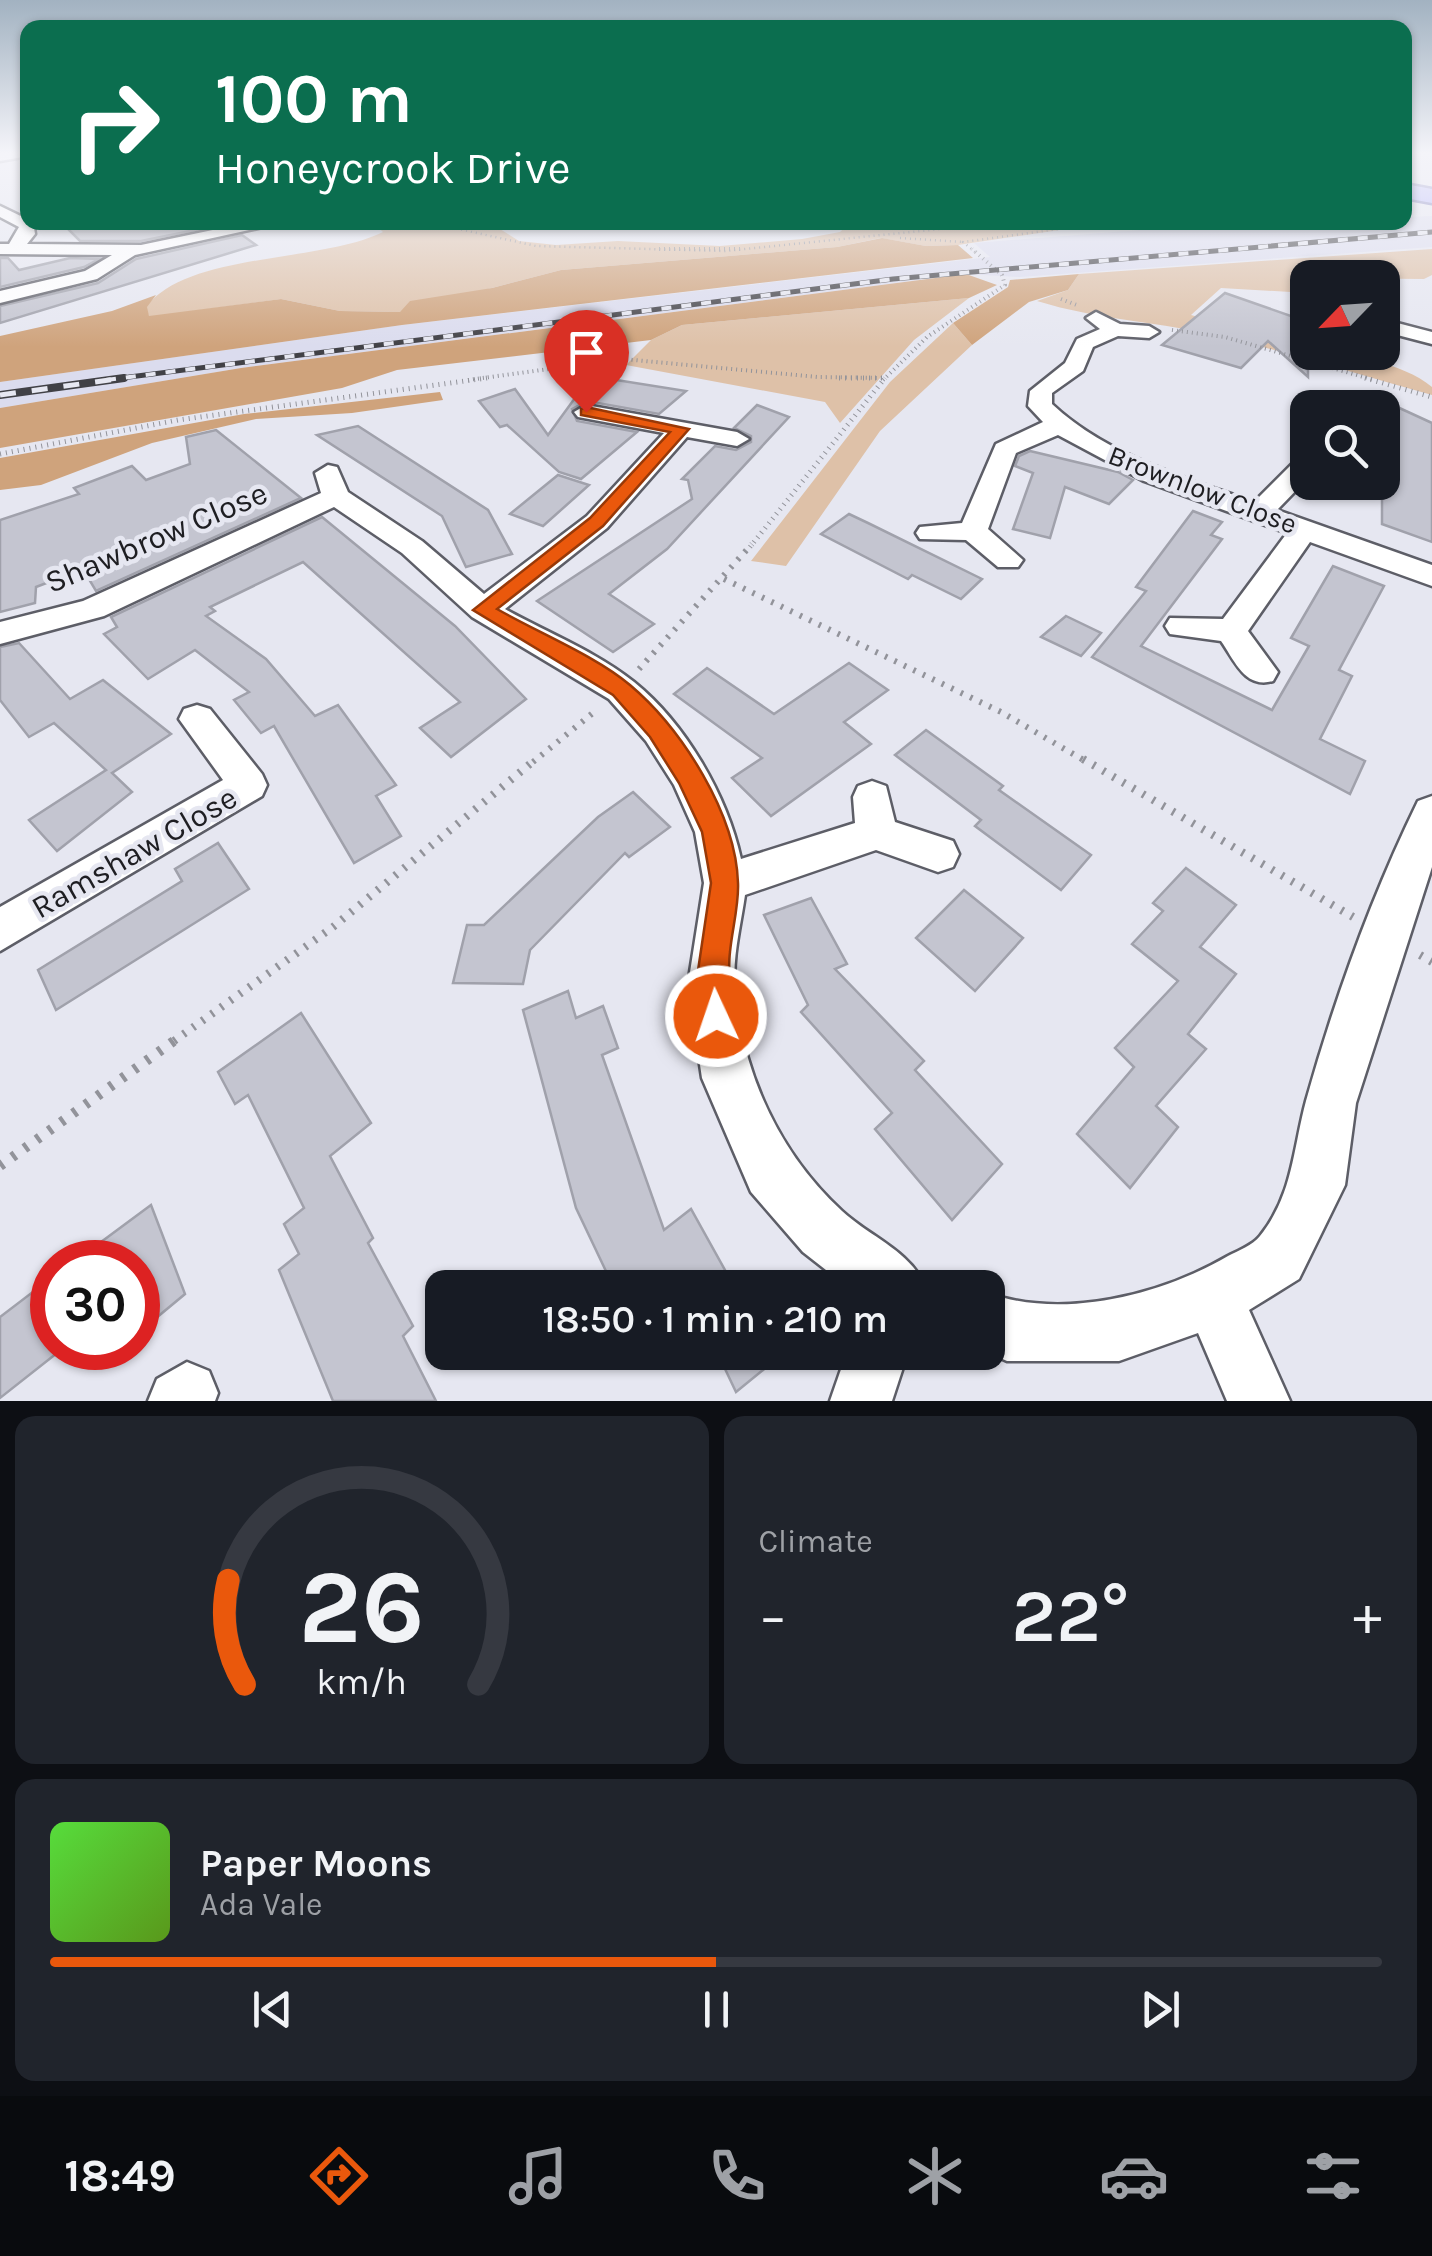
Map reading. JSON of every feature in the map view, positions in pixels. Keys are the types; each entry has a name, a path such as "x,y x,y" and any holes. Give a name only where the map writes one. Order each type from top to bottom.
{"street":[{"path":"7,249 27,230"},
{"path":"7,249 130,251 228,230"},
{"path":"1,301 91,275 130,251"},
{"path":"1090,315 1115,330 1149,332"},
{"path":"1062,427 1040,406 1042,391 1075,366 1084,344 1115,330"},
{"path":"1400,330 1432,338"},
{"path":"586,412 737,439"},
{"path":"973,531 1005,448 1031,433 1062,427"},
{"name":"Brownlow Close","path":"1062,427 1153,476 1261,511 1432,576"},
{"path":"681,429 596,522 483,610 621,690 659,731 690,778 715,832 724,883 711,984 727,1078 770,1173 823,1232 873,1270"},
{"path":"1261,511 1290,481"},
{"name":"Shawbrow Close","path":"0,633 93,609 332,485 412,547 483,610"},
{"path":"1231,631 1305,528"},
{"path":"930,533 973,531 1008,560"},
{"path":"1181,626 1231,631 1261,672"},
{"name":"Ramshaw Close","path":"0,930 248,785 197,719"},
{"path":"1005,1329 1119,1330 1213,1298 1279,1259 1318,1185 1331,1103 1385,936 1432,813"},
{"path":"724,883 874,815 938,854"},
{"path":"1213,1298 1259,1401"},
{"path":"861,1401 872,1370"}],"path":[{"path":"463,230 536,246 725,251 938,230"},
{"path":"886,236 963,242 1051,230"},
{"path":"0,1166 333,927 621,690 724,580 885,378 927,337 1004,284 1002,275 963,242"},
{"path":"1149,332 1155,328 1225,338 1432,397"},
{"path":"0,454 178,420 624,360 683,362 794,378 885,378"},
{"path":"724,580 1001,712 1432,962"}],"shaded area":[{"path":"1432,216 1432,247 1020,277 966,274 241,368 0,408 0,382 402,325 990,257 974,243 1140,230 1412,230 1412,217"},
{"path":"502,230 519,241 556,245 618,241 720,246 802,239 842,230 1059,230 958,245 926,246 881,238 837,247 561,270 400,312 340,311 281,299 149,317 146,307 166,289 192,276 356,242 383,232"},
{"path":"882,238 926,246 958,245 973,258 402,325 0,382 0,336 112,311 156,295 147,307 149,316 281,299 340,311 400,312 410,301 492,288 561,270 837,247"},
{"path":"1432,249 1432,275 1424,279 1400,279 1400,260 1290,260 1290,292 1221,288 1191,315 1290,341 1290,355 1224,337 1083,313 1037,301 1068,290 1079,274"},
{"path":"966,274 997,285 969,298 682,325 651,340 397,370 342,388 0,448 0,408 241,368"},
{"path":"1079,274 1068,290 1029,302 972,345 953,323 1008,287 1010,280"},
{"path":"969,298 914,340 840,423 825,402 626,365 651,340 682,325"},
{"path":"953,323 972,345 880,431 786,566 751,561 890,382"},
{"path":"1400,369 1432,387 1432,395 1344,370"},
{"path":"440,392 443,400 352,413 256,419 152,443 41,485 0,490 0,458 244,414"}],"building":[{"path":"69,230 195,230 141,241 80,241"},
{"path":"242,235 256,245 0,323 0,306 98,283 136,259"},
{"path":"0,258 8,258 19,270 70,258 99,259 84,267 0,287"},
{"path":"1225,293 1290,316 1290,361 1268,341 1241,368 1162,345"},
{"path":"591,376 686,391 659,414 587,401 572,409 577,421 637,432 581,479 559,472 507,425 500,427 479,401 515,389 548,435"},
{"path":"757,405 789,417 667,549 609,594 654,624 613,652 537,601 692,499 688,480 682,479 715,446 736,450 751,442 751,436 734,428"},
{"path":"1400,408 1432,423 1432,542 1382,524 1382,500 1400,500"},
{"path":"358,426 488,510 512,554 466,567 442,516 317,435"},
{"path":"216,430 301,498 96,591 83,569 36,587 35,603 0,612 0,520 79,494 74,488 132,466 146,480 190,464 186,437"},
{"path":"1030,451 1118,472 1133,480 1109,504 1065,487 1050,538 1013,529 1033,473 1015,466 1019,456"},
{"path":"558,475 589,485 543,526 510,514"},
{"path":"1193,511 1222,522 1211,535 1222,539 1141,646 1272,710 1309,646 1291,638 1333,566 1384,586 1339,670 1352,676 1320,739 1365,761 1350,794 1092,657 1146,591 1136,587"},
{"path":"849,514 982,579 961,599 912,575 908,579 821,534"},
{"path":"322,517 455,626 526,699 451,757 420,728 460,702 303,562 210,607 215,611 206,616 266,659 315,716 338,705 396,785 376,796 401,836 354,863 274,726 261,733 234,700 249,692 195,650 148,679 104,634 117,627 111,617"},
{"path":"1066,616 1101,633 1081,656 1041,637"},
{"path":"19,643 70,699 103,680 171,734 112,773 132,792 57,851 29,820 106,770 54,723 29,737 0,700 0,647"},
{"path":"849,663 888,690 844,722 871,744 771,816 732,778 762,758 674,694 707,668 774,714"},
{"path":"926,730 1003,786 999,790 1091,855 1061,890 975,826 981,820 895,755"},
{"path":"633,792 670,827 629,857 625,853 530,950 523,984 453,983 467,925 484,925 598,817"},
{"path":"218,843 249,889 56,1010 38,970 182,881 175,869"},
{"path":"1186,868 1236,905 1200,947 1236,974 1188,1034 1206,1049 1156,1106 1178,1127 1130,1188 1077,1134 1134,1067 1115,1048 1178,981 1132,944 1163,911 1153,903"},
{"path":"964,890 1023,938 975,991 916,938"},
{"path":"811,898 847,964 835,969 924,1061 915,1070 1002,1164 952,1220 875,1129 892,1113 801,1012 808,1005 764,915"},
{"path":"568,991 576,1018 603,1006 618,1048 602,1055 664,1230 691,1209 725,1270 605,1270 576,1208 523,1010"},
{"path":"301,1013 371,1123 330,1156 373,1238 368,1243 413,1326 403,1336 436,1401 333,1401 279,1270 299,1254 284,1224 304,1208 248,1095 235,1104 218,1072"},
{"path":"151,1205 185,1294 160,1315 160,1240 104,1240"},
{"path":"30,1294 30,1370 35,1370 0,1398 0,1317"},
{"path":"726,1370 763,1370 736,1392"}],"railway":[{"path":"106,380 893,279 1432,232"},
{"path":"0,395 124,378"}],"route":[{"path":"586,412 681,429 596,522 483,610 621,690 659,731 690,778 715,832 724,883 711,984 716,1016"}]}
